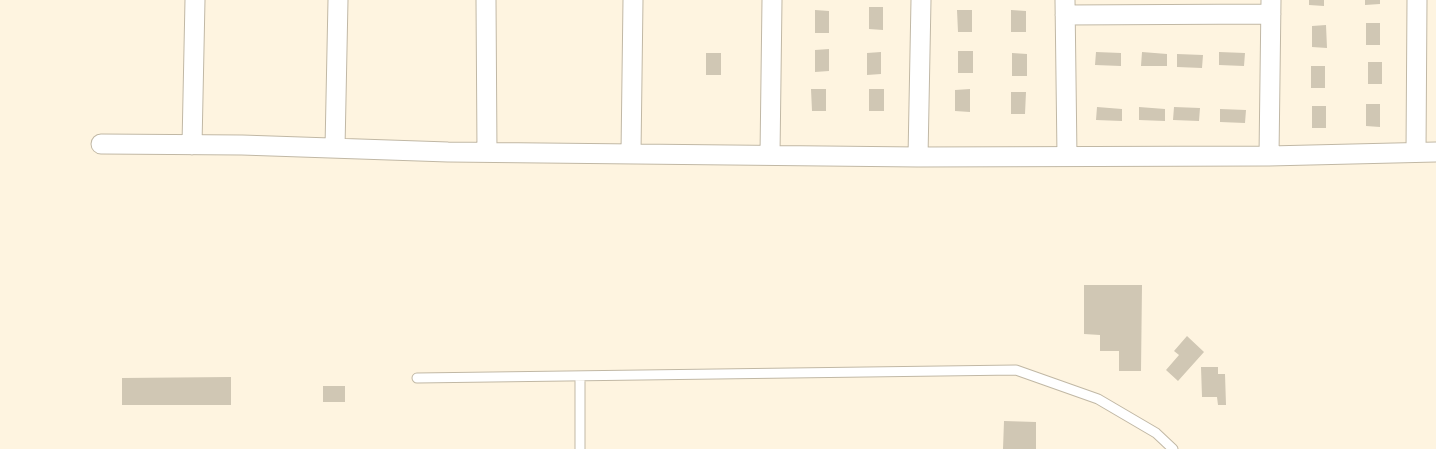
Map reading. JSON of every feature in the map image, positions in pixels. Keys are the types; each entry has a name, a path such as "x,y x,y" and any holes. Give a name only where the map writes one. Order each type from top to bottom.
{"street":[{"path":"192,145 195,0"},
{"path":"335,148 338,0"},
{"path":"486,0 487,152"},
{"path":"631,153 633,0"},
{"path":"770,155 772,0"},
{"path":"918,157 921,0"},
{"path":"1416,0 1416,152"},
{"path":"1067,156 1065,8 1271,7 1270,156"},
{"path":"101,144 487,152 918,157 1270,156 1436,152"}],"lane":[{"path":"417,378 1016,370 1098,398 1156,433 1173,449"},
{"path":"580,376 580,449"}],"building":[{"path":"1309,0 1324,0 1324,6 1309,5"},
{"path":"1365,0 1380,0 1380,4 1365,5"},
{"path":"869,7 883,7 883,30 869,29"},
{"path":"815,10 829,11 829,33 815,33"},
{"path":"957,10 972,10 972,32 958,32"},
{"path":"1011,10 1026,11 1026,32 1011,32"},
{"path":"1366,23 1380,23 1380,45 1366,45"},
{"path":"1326,25 1327,48 1312,47 1312,26"},
{"path":"829,49 829,71 815,72 815,50"},
{"path":"958,51 973,51 973,73 958,73"},
{"path":"881,52 881,74 867,75 867,53"},
{"path":"1096,52 1121,53 1121,66 1095,65"},
{"path":"1142,52 1167,54 1167,66 1141,66"},
{"path":"1219,52 1245,53 1244,66 1219,65"},
{"path":"706,53 721,53 721,75 706,75"},
{"path":"1012,53 1027,54 1027,76 1012,76"},
{"path":"1177,54 1203,55 1202,68 1177,67"},
{"path":"1368,62 1382,62 1382,84 1368,84"},
{"path":"1311,66 1325,66 1325,88 1311,88"},
{"path":"811,89 826,89 826,111 812,111"},
{"path":"869,89 884,89 884,111 869,111"},
{"path":"970,89 970,112 955,111 955,90"},
{"path":"1011,92 1026,92 1025,114 1011,114"},
{"path":"1366,104 1380,104 1380,127 1366,126"},
{"path":"1312,106 1326,106 1326,128 1312,128"},
{"path":"1097,107 1122,109 1122,121 1096,120"},
{"path":"1139,107 1165,109 1165,121 1139,120"},
{"path":"1174,107 1200,108 1199,121 1173,120"},
{"path":"1220,109 1246,110 1245,123 1220,122"},
{"path":"1084,285 1142,285 1141,371 1119,371 1119,351 1100,351 1100,335 1084,334"},
{"path":"1187,336 1204,352 1178,381 1166,370 1179,355 1174,351"},
{"path":"1201,367 1218,367 1218,374 1225,374 1226,405 1218,405 1217,397 1202,397"},
{"path":"231,377 231,405 122,405 122,378"},
{"path":"323,386 345,386 345,402 323,402"},
{"path":"1004,421 1036,422 1036,449 1003,449"}]}
